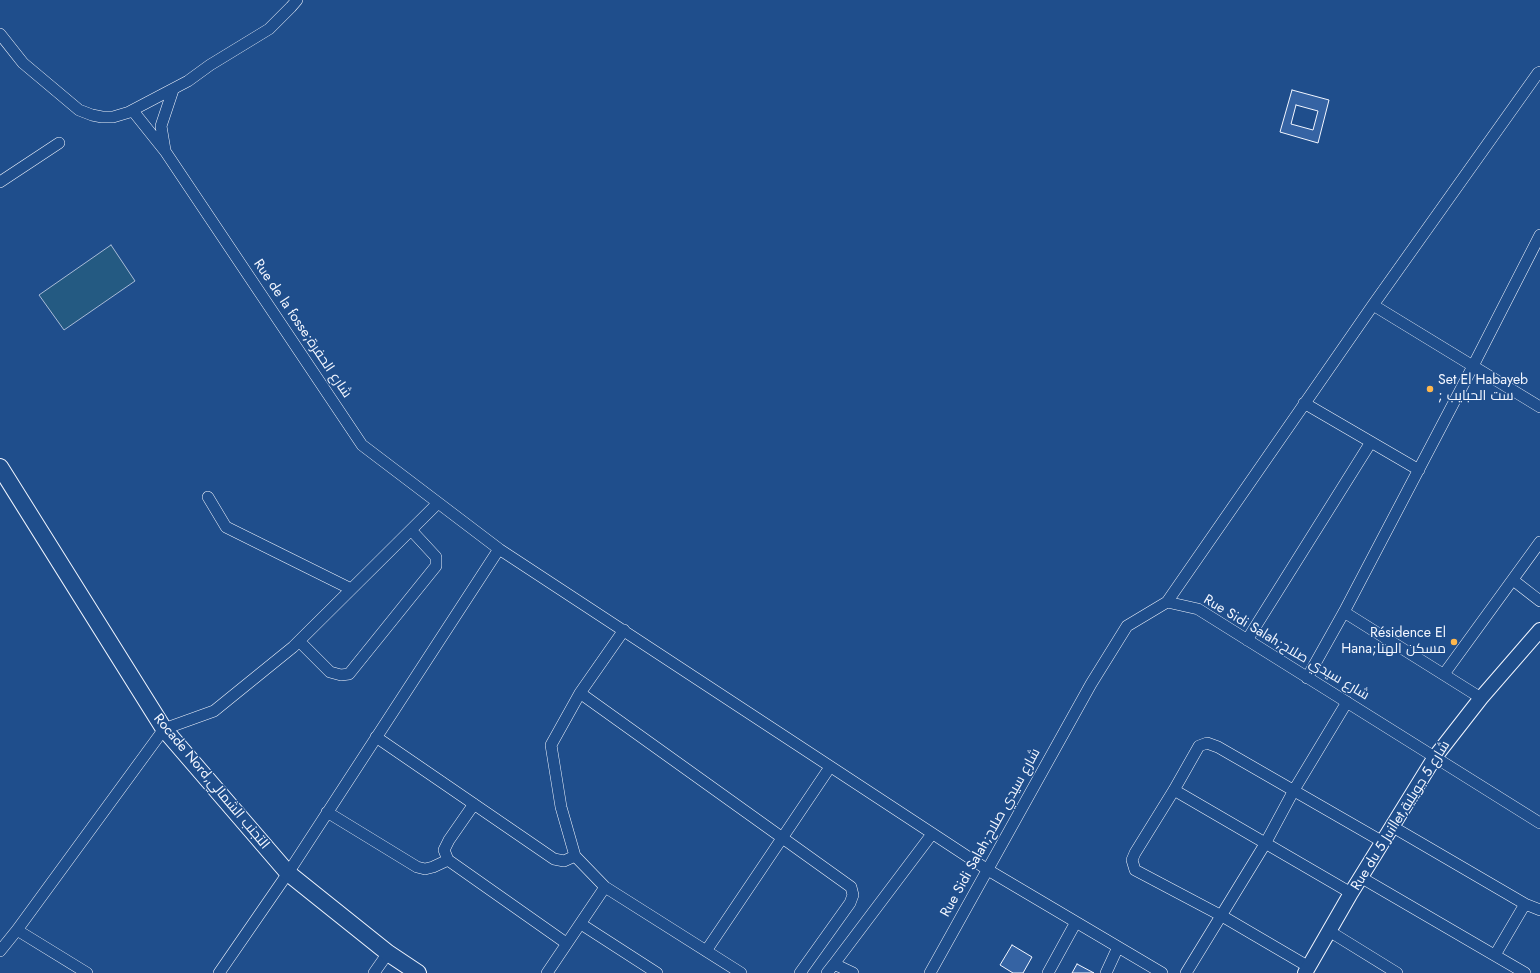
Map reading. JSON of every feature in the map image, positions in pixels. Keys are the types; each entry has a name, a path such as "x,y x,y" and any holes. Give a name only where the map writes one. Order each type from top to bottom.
{"main road":[{"name":"Rocade Nord,التجنب الشمالي","path":"0,467 164,729 288,873 388,952 418,973"}],"street":[{"path":"0,34 23,63 79,110 92,115 112,117 129,112 173,90 269,28 291,7 296,0"},
{"path":"1167,602 1372,304 1529,85 1540,72"},
{"name":"Rue de la fosse;شارع الحفرة","path":"165,151 161,126 173,90"},
{"name":"Rue de la fosse;شارع الحفرة","path":"129,112 133,111 165,151 362,445 499,549 988,870 1162,973"},
{"path":"0,182 59,143"},
{"path":"1308,678 1419,470 1540,235"},
{"path":"1372,304 1540,407"},
{"path":"1304,404 1419,470"},
{"path":"1247,640 1371,442"},
{"path":"208,497 226,527 352,589"},
{"path":"0,952 164,729 214,711 299,641 438,503"},
{"path":"299,641 330,672 341,675 349,674 436,566 436,557 411,530"},
{"path":"1444,674 1540,542"},
{"path":"218,973 288,873 499,549"},
{"path":"1513,580 1540,601"},
{"name":"Rue Sidi Salah;شارع سيدي صلاح","path":"930,973 1091,684 1127,626 1167,602 1198,610 1540,823"},
{"path":"1344,612 1482,698"},
{"path":"624,630 580,693 551,745 561,807 575,856 605,887 741,973"},
{"name":"Rue du 5 Juillet,شارع 5 جويلية","path":"1307,970 1351,893 1362,878 1435,757 1482,698 1540,630"},
{"path":"580,693 851,888 853,895 850,903 800,973"},
{"path":"1186,973 1265,844 1294,790 1347,702"},
{"path":"376,737 554,859 564,861 575,856"},
{"path":"1307,970 1222,916 1135,870 1132,860 1135,853 1199,746 1207,743 1218,747 1383,842"},
{"path":"706,951 830,767"},
{"path":"1174,790 1351,893"},
{"path":"474,804 449,840 444,850 448,860 566,942"},
{"path":"328,812 417,867 425,869 448,860"},
{"path":"1393,826 1526,904 1540,910"},
{"path":"827,973 932,834"},
{"path":"1362,878 1525,973"},
{"path":"547,973 566,942 605,887"},
{"path":"1495,955 1526,904"},
{"path":"1048,973 1076,922"},
{"path":"580,924 657,973"},
{"path":"17,930 87,973"},
{"path":"1330,931 1397,973"},
{"path":"1106,973 1118,947"},
{"path":"374,973 388,952"},
{"path":"834,964 853,973"}],"shaded area":[{"path":"111,245 135,281 64,330 39,295"}],"building":[{"path":"1292,90 1329,100 1318,143 1280,132","holes":["1296,105 1318,111 1313,130 1291,124"]},
{"path":"1012,945 1032,957 1023,973 1013,973 1000,965"},
{"path":"1077,964 1094,973 1072,973"}],"place":[{"name":"Set El Habayeb ; ست الحبايب","path":"1430,389"},
{"name":"Résidence El Hana;مسكن الهنا","path":"1454,642"}]}
